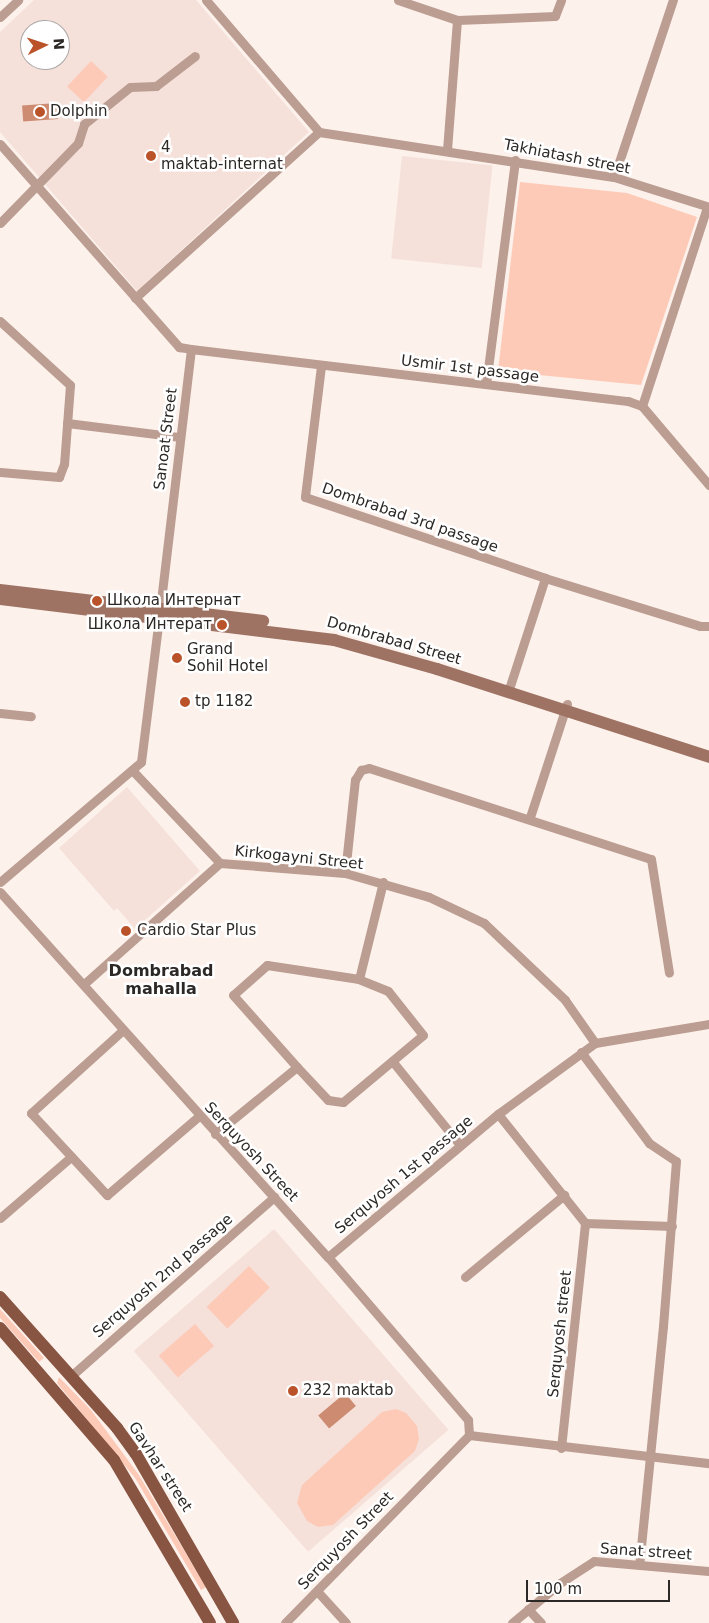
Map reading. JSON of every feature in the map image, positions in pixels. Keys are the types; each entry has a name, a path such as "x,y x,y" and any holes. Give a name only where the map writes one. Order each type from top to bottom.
{"main road":[{"name":"Dombrabad Street","path":"0,590 334,640 509,688 709,757"},
{"name":"Dombrabad Street","path":"0,599 160,613"},
{"name":"Dombrabad Street","path":"566,708 709,748"},
{"name":"Gavhar street","path":"0,1297 71,1376 136,1454 217,1592 233,1623"},
{"path":"0,1328 94,1434 128,1480 201,1604 210,1623"},
{"path":"40,1373 53,1371 56,1359"},
{"path":"201,1604 217,1592"}],"street":[{"path":"0,17 18,0"},
{"path":"136,298 319,132 206,0"},
{"path":"398,0 457,20 555,16 561,0"},
{"path":"614,177 673,0"},
{"path":"447,150 457,20"},
{"path":"0,223 78,143 84,124 130,87 156,86 195,56"},
{"name":"Takhiatash street","path":"319,132 515,160 614,177 708,207"},
{"path":"0,144 38,184 179,347 191,350"},
{"path":"486,384 515,160"},
{"path":"708,207 642,406 709,485"},
{"path":"0,321 70,385 64,464 59,477 0,472"},
{"name":"Usmir 1st passage","path":"191,350 486,384 642,406"},
{"name":"Sanoat Street","path":"132,770 141,762 191,350"},
{"name":"Dombrabad 3rd passage","path":"321,366 305,497 545,578 700,626 709,626"},
{"path":"67,423 180,437"},
{"path":"509,688 545,578"},
{"path":"530,817 566,708"},
{"path":"0,713 31,716"},
{"path":"346,874 355,780 365,768 530,817 651,859 669,973"},
{"path":"0,882 132,770"},
{"name":"Kirkogayni Street","path":"132,770 220,863 346,874 383,882 429,898 484,923 564,1000 595,1043"},
{"path":"84,984 220,863"},
{"name":"Kirkogayni Street","path":"359,979 383,882"},
{"name":"Serquyosh Street","path":"0,892 84,984 215,1134 328,1257 468,1420 469,1435 285,1623"},
{"path":"267,965 359,979 388,991 423,1035 393,1062 339,1103 328,1100 232,995 267,965"},
{"name":"Serquyosh 1st passage","path":"328,1257 498,1114 595,1043 709,1024"},
{"path":"123,1030 31,1113 107,1195 199,1116"},
{"path":"581,1052 650,1143 676,1162 672,1226 639,1565"},
{"path":"393,1062 460,1145"},
{"path":"215,1134 298,1067"},
{"path":"498,1114 585,1223 672,1226"},
{"path":"0,1218 71,1157"},
{"path":"465,1277 564,1195"},
{"name":"Serquyosh 2nd passage","path":"71,1376 274,1197"},
{"name":"Serquyosh street","path":"562,1448 585,1223"},
{"path":"469,1435 562,1448 709,1463"},
{"name":"Sanat street","path":"512,1623 528,1609 594,1561 709,1571"},
{"path":"316,1591 346,1623"},
{"path":"528,1609 541,1623"}],"shaded area":[{"name":"4 maktab-internat","path":"34,0 196,0 309,132 137,291 0,132 0,32"},
{"path":"91,61 108,77 84,102 67,87"},
{"name":"Dolphin","path":"57,103 58,119 23,121 22,105"},
{"path":"402,156 493,166 482,268 391,258"},
{"path":"520,182 627,193 697,217 641,385 498,371"},
{"path":"127,787 200,871 135,929 117,908 114,911 59,848"},
{"name":"232 maktab","path":"274,1229 449,1430 308,1552 134,1351"},
{"path":"249,1266 270,1288 227,1329 207,1307"},
{"path":"0,1309 44,1358 39,1362 0,1318"},
{"path":"195,1324 214,1346 178,1377 159,1355"},
{"path":"59,1377 91,1410 139,1475 206,1587 201,1590 135,1478 57,1383"},
{"path":"345,1393 356,1406 329,1429 318,1415"},
{"path":"396,1409 406,1413 417,1426 419,1439 415,1451 333,1525 318,1527 307,1521 297,1503 302,1485 382,1412"}],"place":[{"name":"Dolphin","path":"40,112"},
{"name":"4 maktab-internat","path":"151,156"},
{"name":"Школа Интернат","path":"97,601"},
{"name":"Школа Интерат","path":"222,625"},
{"name":"Grand Sohil Hotel","path":"177,658"},
{"name":"tp 1182","path":"185,702"},
{"name":"Cardio Star Plus","path":"126,931"},
{"name":"232 maktab","path":"293,1391"}],"district":[{"name":"Dombrabad mahalla","path":"161,980"}]}
